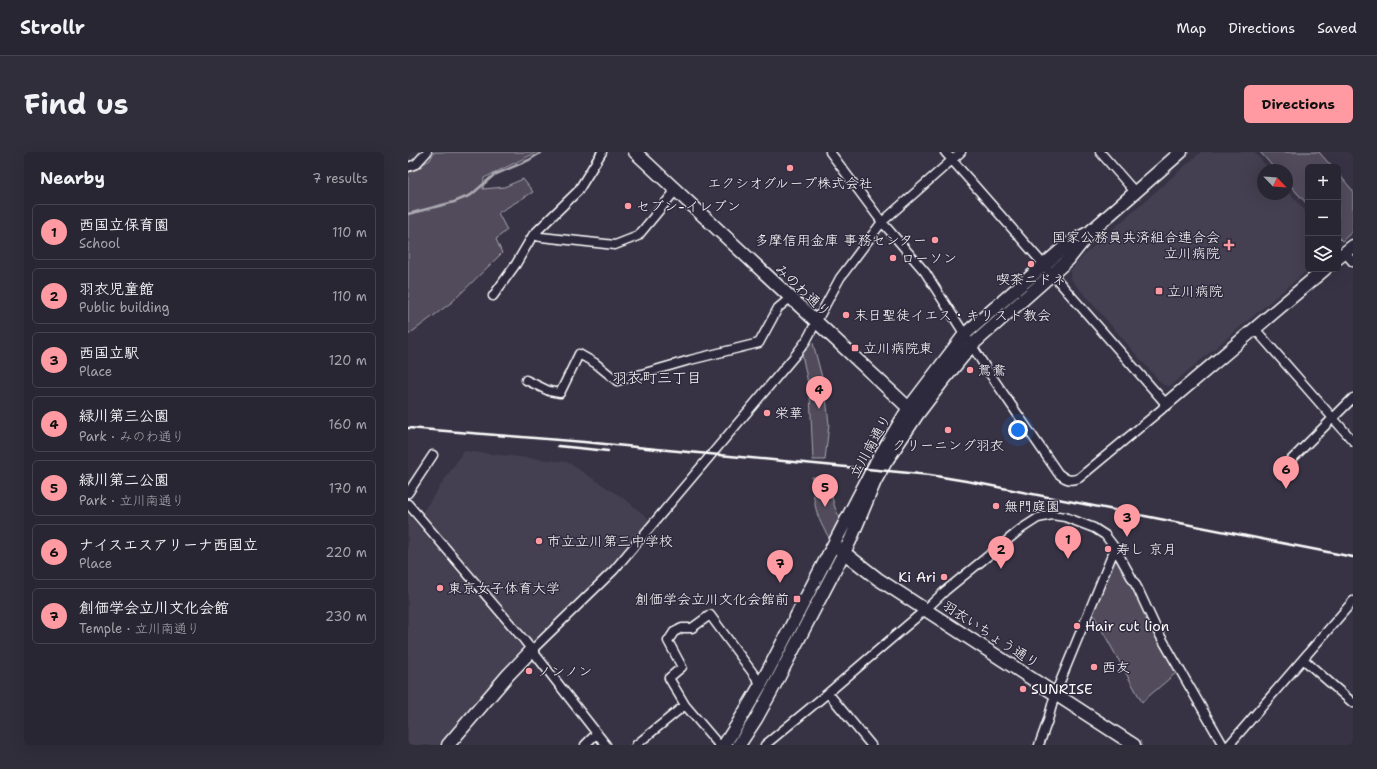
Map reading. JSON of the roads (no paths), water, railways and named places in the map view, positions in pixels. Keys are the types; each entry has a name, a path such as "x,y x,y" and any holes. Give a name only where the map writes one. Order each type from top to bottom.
{"street":[{"path":"408,167 416,164 427,152"},
{"path":"493,296 516,264 533,235 578,191 602,152"},
{"name":"みのわ通り","path":"635,152 913,412"},
{"path":"830,152 882,222 925,272 1058,473 1063,478 1069,480 1079,478 1085,474 1322,272"},
{"path":"945,152 1166,404"},
{"path":"448,745 508,675 614,570 797,353 806,341 840,278 882,222 961,152"},
{"path":"1100,152 1136,192"},
{"name":"立川南通り","path":"727,740 761,684 878,459 913,412 972,345 1068,260 1090,232 1181,152"},
{"path":"533,235 615,245 638,236 676,190"},
{"name":"立川南通り","path":"741,744 772,690 845,552 854,534 875,481 933,375 965,334 1074,240 1090,232"},
{"path":"1345,252 1353,262"},
{"path":"526,380 549,391 560,393 579,354 595,363 617,381 690,360 759,343 778,308 790,298"},
{"path":"1255,329 1353,441"},
{"path":"1285,466 1353,398"},
{"path":"408,493 433,455"},
{"path":"408,504 477,583 532,650 606,745"},
{"path":"765,745 828,693 945,591 1016,533 1038,518 1052,515 1065,517 1094,528 1105,534 1115,548 1138,589 1157,630 1223,745"},
{"name":"羽衣いちょう通り","path":"834,545 878,579 1134,745"},
{"path":"1039,745 1055,694 1115,548"},
{"path":"1229,745 1353,601"},
{"path":"719,745 685,705 669,678 682,667 668,641 674,632 682,628 692,628 710,615 761,684"},
{"path":"1303,659 1353,704"},
{"path":"828,693 871,745"},
{"path":"636,745 685,705"},
{"path":"585,745 597,733"},
{"path":"727,740 741,744"}],"waterway":[{"path":"408,214 454,202 471,195 494,175 529,160 542,152"}],"railway":[{"path":"408,428 584,442 930,475 1353,557"},
{"path":"558,446 608,451"}],"place":[{"name":"エクシオグループ株式会社","path":"790,168"},
{"name":"セブン-イレブン","path":"628,206"},
{"name":"多摩信用金庫 事務センター","path":"935,240"},
{"name":"国家公務員共済組合連合会 立川病院","path":"1229,245"},
{"name":"ローソン","path":"893,258"},
{"name":"喫茶ニドネ","path":"1031,264"},
{"name":"立川病院","path":"1159,291"},
{"name":"末日聖徒イエス・キリスト教会","path":"846,315"},
{"name":"立川病院東","path":"855,348"},
{"name":"鴛鴦","path":"970,370"},
{"name":"緑川第三公園","path":"819,409"},
{"name":"栄華","path":"767,413"},
{"name":"クリーニング羽衣","path":"948,430"},
{"name":"ナイスエスアリーナ西国立","path":"1286,489"},
{"name":"無門庭園","path":"996,506"},
{"name":"緑川第二公園","path":"825,507"},
{"name":"西国立駅","path":"1127,537"},
{"name":"市立立川第三中学校","path":"539,541"},
{"name":"寿し 京月","path":"1108,549"},
{"name":"西国立保育園","path":"1068,559"},
{"name":"羽衣児童館","path":"1001,569"},
{"name":"Ki Ari","path":"944,577"},
{"name":"創価学会立川文化会館","path":"780,583"},
{"name":"東京女子体育大学","path":"440,588"},
{"name":"創価学会立川文化会館前","path":"797,599"},
{"name":"Hair cut lion","path":"1077,626"},
{"name":"西友","path":"1094,667"},
{"name":"ノンノン","path":"529,671"},
{"name":"SUNRISE","path":"1023,689"}],"district":[{"name":"羽衣町三丁目","path":"657,378"}]}
